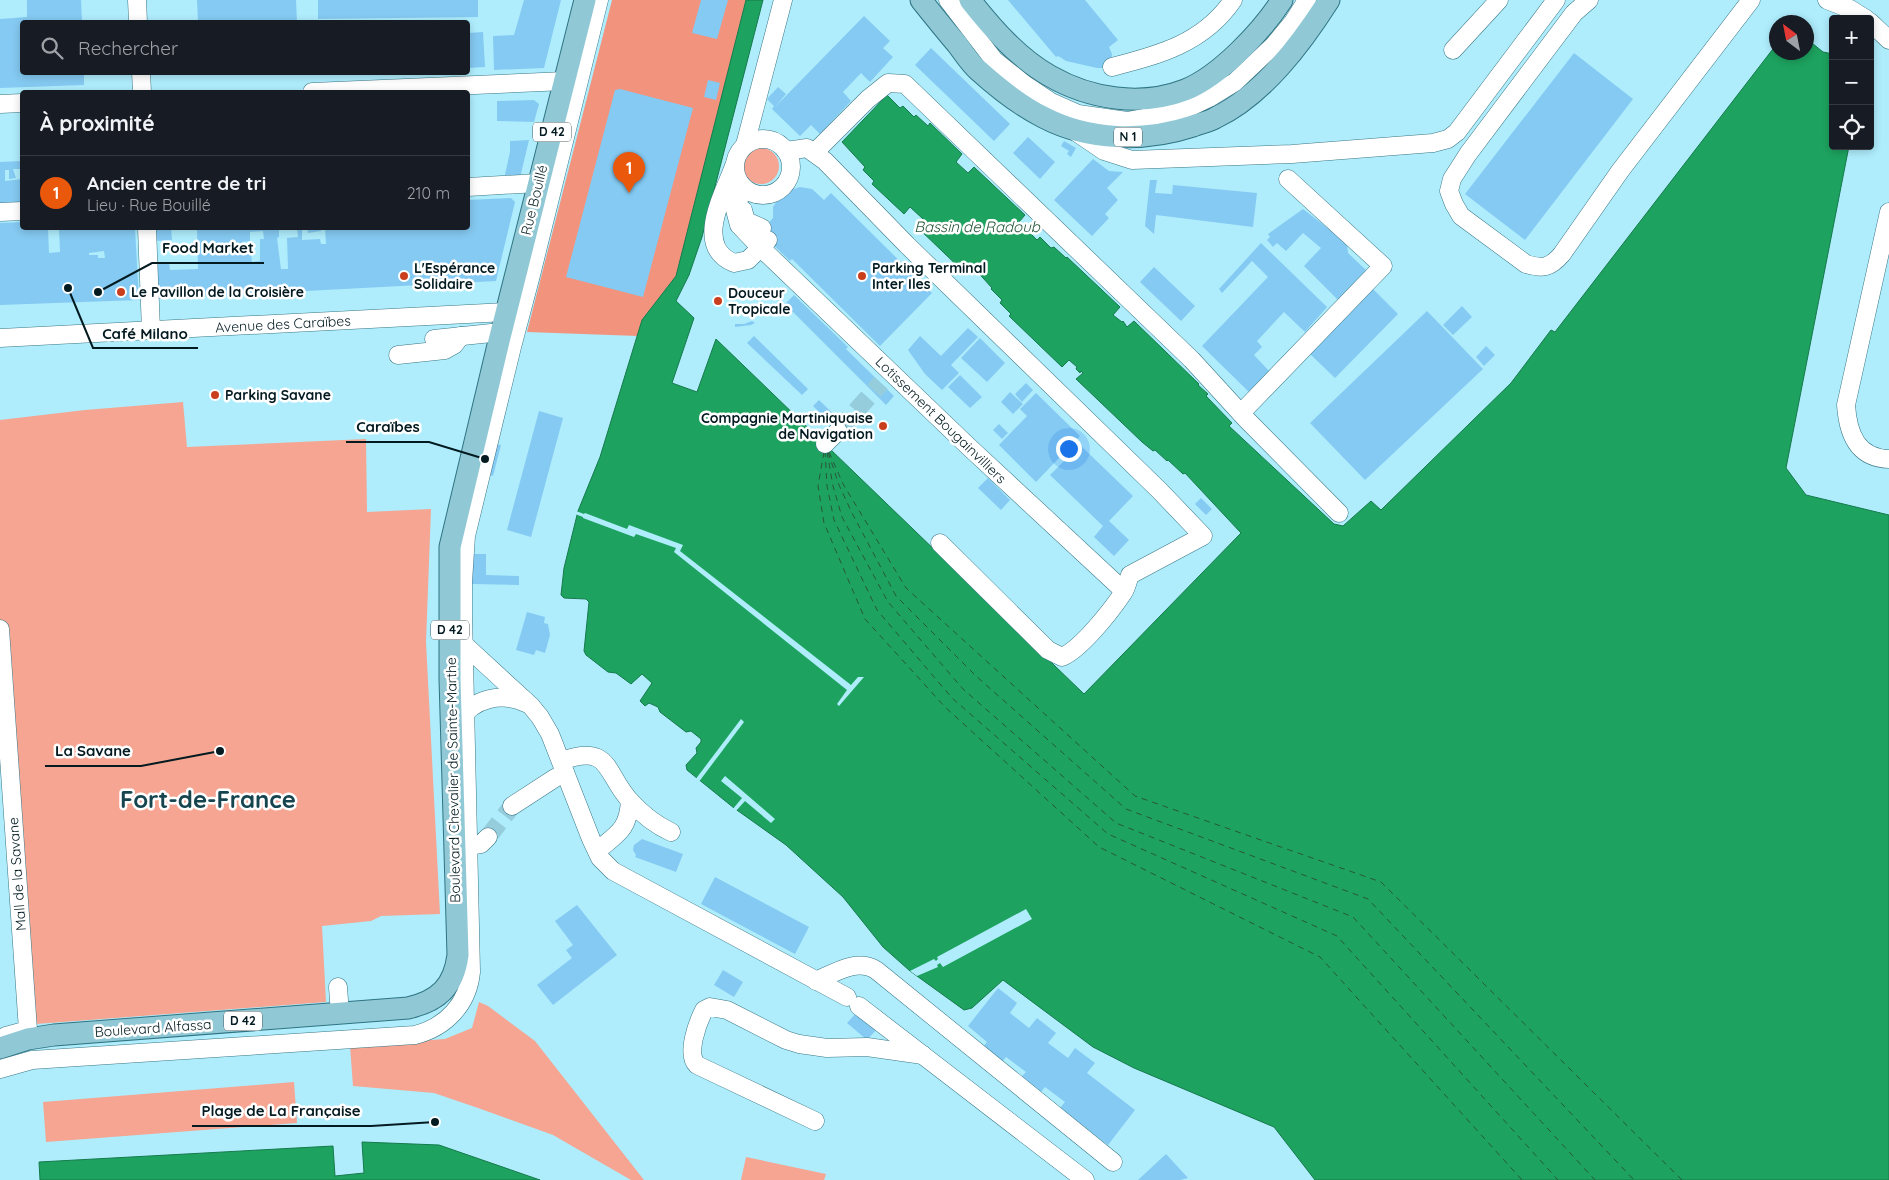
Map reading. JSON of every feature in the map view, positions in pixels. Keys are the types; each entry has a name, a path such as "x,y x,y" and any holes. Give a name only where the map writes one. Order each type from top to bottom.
{"main road":[{"name":"Rue Bouillé","path":"504,322 585,0"},
{"name":"N 1","path":"921,0 976,69 1009,96 1043,117 1068,127 1095,134 1133,138 1174,132 1215,118 1248,96 1281,66 1312,27 1329,0"},
{"path":"970,0 981,15 1018,53 1048,76 1075,89 1120,99 1138,99 1168,95 1186,90 1204,80 1251,40 1270,18 1282,0"},
{"name":"Boulevard Chevalier de Sainte-Marthe","path":"458,955 452,734 456,637 449,565 452,532 504,322"},
{"name":"Boulevard Alfassa","path":"0,1048 28,1039 54,1035 408,1008 434,999 445,990 452,978 458,955"}],"street":[{"path":"137,0 138,20"},
{"path":"0,1069 32,1060 416,1035 432,1030 443,1023 460,1005 470,979 464,714 456,637 463,582 466,536 599,0"},
{"path":"745,145 783,0"},
{"path":"948,0 994,60 1024,84 1051,102 1078,114 1127,121 1182,111 1209,98 1235,82 1274,45 1293,22 1307,0"},
{"path":"1112,67 1161,53 1184,44 1201,34 1225,12 1233,0"},
{"path":"1453,50 1499,0"},
{"path":"1068,127 1104,151 1132,160 1292,154 1402,147 1433,143 1448,139 1462,125 1556,0"},
{"path":"1589,0 1574,13 1468,154 1452,178 1449,191 1461,216 1526,264 1536,267 1544,268 1554,263 1562,254 1620,171 1751,0"},
{"path":"1827,0 1860,15"},
{"path":"1874,26 1889,40"},
{"path":"141,75 142,90"},
{"path":"358,90 565,81"},
{"path":"814,153 868,99 888,83 905,84 1192,360 1339,513"},
{"path":"0,104 20,104"},
{"path":"734,166 739,182 751,192 769,194 778,191 785,185 791,168 790,159 786,150 772,140 762,138 753,140 745,145 740,151 734,166 713,222 713,241 723,256 734,263 748,260 764,235"},
{"path":"786,150 807,148 825,161 907,245 1160,491 1203,536 1130,575 1124,591 1080,646 1062,657 1048,650 940,543"},
{"path":"1241,413 1383,266 1288,179"},
{"path":"470,187 538,183"},
{"name":"Lotissement Bougainvilliers","path":"751,192 734,206 739,225 764,235 886,377 969,447 1124,591"},
{"path":"0,212 20,211"},
{"path":"1889,212 1846,405 1849,429 1859,446 1868,454 1879,459 1889,459"},
{"path":"147,230 151,330"},
{"path":"434,339 460,336 504,322"},
{"name":"Avenue des Caraïbes","path":"0,338 151,330 504,322"},
{"path":"398,355 445,350 454,345 460,336"},
{"path":"825,444 838,431"},
{"name":"Mall de la Savane","path":"0,629 28,1030 0,1038"},
{"path":"456,637 531,706 540,717 550,734 600,858 613,871 853,1001 1085,1180"},
{"path":"452,734 464,714 484,701 501,697 515,699 531,706"},
{"path":"512,806 555,778 575,756 588,755 597,758 607,766 630,801 659,826 671,832"},
{"path":"597,851 625,827 630,812 630,801"},
{"path":"467,846 481,844 488,837"},
{"path":"816,981 859,965 869,966 876,970 1113,1162"},
{"path":"338,987 340,1014"},
{"path":"815,1121 694,1062 691,1052 704,1010 710,1007 727,1010 786,1040 808,1046 867,1046 923,1055"}],"shaded area":[{"path":"612,0 746,0 676,276 642,320 638,336 527,332"},
{"path":"761,148 768,149 774,153 778,159 778,173 774,179 768,183 761,184 754,183 748,179 744,173 743,166 744,159 748,153 754,149"},
{"path":"183,402 187,447 366,439 367,512 431,509 426,642 440,914 381,916 371,921 322,926 326,1002 36,1024 0,629 0,420 85,410"},
{"path":"479,1002 488,1006 535,1041 644,1180 631,1180 553,1135 434,1093 353,1086 350,1046 445,1039 472,1028"},
{"path":"294,1082 297,1123 46,1142 43,1102"},
{"path":"746,1157 826,1174 824,1180 741,1180"}],"water":[{"name":"Bassin de Radoub","path":"746,0 763,0 702,237 689,275 676,301 694,318 672,383 697,392 716,339 1084,694 1241,533 1185,473 1183,474 1168,460 1142,442 1076,379 1083,373 1076,369 1077,367 1069,360 1062,367 1009,316 1011,314 1000,303 1002,300 974,268 967,275 916,226 923,219 910,207 904,214 872,184 874,181 863,170 865,167 842,142 887,95 900,108 903,106 914,117 916,115 928,126 930,123 962,154 956,162 968,173 974,167 1025,215 1019,222 1037,240 1040,237 1051,248 1054,247 1067,257 1120,307 1113,315 1123,321 1127,327 1134,321 1199,384 1208,394 1206,396 1232,423 1229,426 1334,524 1343,526 1371,501 1381,510 1511,383 1551,330 1555,332 1769,54 1769,60 1814,60 1814,45 1823,52 1829,53 1829,150 1848,150 1786,468 1806,495 1889,515 1889,1180 1315,1180 1274,1127 1134,1068 1093,1047 1003,980 972,1008 964,1010 910,971 883,947 843,897 786,845 734,808 687,770 686,765 697,753 696,748 701,739 691,731 686,732 660,712 658,707 649,703 645,706 640,701 652,683 642,674 631,684 616,673 608,672 586,655 584,651 589,602 586,599 564,598 561,595 564,568 578,511 600,457 642,320 676,276"},
{"path":"362,1142 439,1145 540,1180 40,1180 39,1162 333,1146 335,1176 364,1173"}],"pier":[{"path":"576,511 627,529 629,525 683,545 680,551 851,685 858,677 864,677 839,706 837,704 847,690 674,552 676,548 636,534 634,537 583,518 575,514"},
{"path":"741,719 744,722 698,783 695,780"},
{"path":"725,776 775,819 771,823 745,801 735,812 732,810 742,798 721,781"},
{"path":"1026,909 1032,919 943,967 940,963 937,965 938,967 917,976 910,971 934,959 936,961 937,957"}],"building":[{"path":"27,0 81,0 82,20 20,20 20,75 84,75 84,85 0,88 0,19 27,17"},
{"path":"197,0 296,0 297,20 198,20"},
{"path":"318,0 478,0 478,17 318,19"},
{"path":"524,0 561,0 544,68 494,70 493,36 514,35"},
{"path":"701,0 728,0 717,39 692,33"},
{"path":"1008,0 1085,0 1118,40 1109,47 1112,54 1111,62 1102,68 1097,68 1056,57"},
{"path":"864,16 890,41 883,48 893,57 870,82 861,73 843,92 851,101 820,134 811,125 800,136 772,109 774,106 767,99 778,87 786,94 775,107"},
{"path":"483,32 485,67 470,68 470,33"},
{"path":"931,48 1010,124 994,141 915,65"},
{"path":"1574,53 1633,99 1525,240 1465,194"},
{"path":"708,80 720,83 716,100 704,97"},
{"path":"620,89 693,108 643,297 566,277 615,90"},
{"path":"534,100 539,104 534,122 497,121 497,101"},
{"path":"1028,137 1055,162 1040,179 1013,153"},
{"path":"529,140 520,178 504,179 510,152 510,141"},
{"path":"1064,141 1076,148 1071,157 1067,154 1069,151 1061,146"},
{"path":"1093,159 1109,171 1123,172 1107,188 1118,200 1105,214 1109,218 1092,236 1054,200"},
{"path":"20,161 20,169 13,169 16,178 9,179 9,170 5,170 5,181 20,179 20,203 0,205 0,162"},
{"path":"1150,180 1157,180 1155,193 1172,194 1173,185 1257,193 1253,227 1156,215 1154,234 1145,226"},
{"name":"Parking Terminal Inter Iles","path":"800,187 812,189 824,200 831,193 932,293 880,346 792,259 790,261 760,232 773,218 773,207 781,195"},
{"path":"511,198 515,202 496,281 157,299 156,263 169,263 170,270 198,269 197,230 279,230 279,237 277,238 281,269 288,269 287,238 298,237 297,230 302,230 302,240 320,239 321,244 326,244 325,230 470,230 470,200","holes":["263,231 264,239 260,239 260,261 252,262 251,254 246,254 245,244 242,244 242,242 250,241 250,232"]},
{"path":"1303,209 1347,243 1348,253 1369,273 1340,302 1304,266 1321,248 1303,233 1286,251 1277,243 1273,247 1267,240 1270,237 1268,234"},
{"path":"20,222 20,230 48,230 49,253 60,252 59,230 135,230 139,300 0,305 0,223","holes":["104,251 105,258 98,258 98,255 89,255 89,253"]},
{"path":"155,230 171,230 172,240 155,241"},
{"path":"307,230 321,230 321,231 308,233"},
{"path":"1261,243 1327,307 1305,332 1284,312 1257,341 1262,347 1254,355 1270,372 1250,393 1202,346 1268,277 1252,261 1222,293 1219,289"},
{"path":"1154,267 1195,306 1181,321 1140,282"},
{"path":"1372,288 1398,314 1335,378 1309,353"},
{"path":"794,295 848,347 846,349 894,396 886,405 785,304"},
{"path":"1462,306 1472,317 1453,335 1443,325"},
{"path":"1427,311 1483,369 1365,480 1310,423"},
{"path":"752,321 755,323 735,327 735,324 744,324"},
{"path":"968,328 978,337 951,365 959,373 942,390 925,374 908,350 920,336 941,356"},
{"path":"754,336 808,389 802,395 747,343"},
{"path":"980,338 1005,363 987,382 961,358"},
{"path":"1486,346 1495,355 1484,366 1476,357"},
{"path":"960,375 982,397 970,408 948,387"},
{"path":"1026,383 1033,390 1022,402 1015,394"},
{"path":"1010,392 1023,404 1013,414 1001,402"},
{"path":"1036,393 1080,436 1036,482 999,445 1027,416 1020,409"},
{"path":"819,400 855,435 849,442 813,406"},
{"path":"539,411 563,418 531,537 507,530"},
{"path":"999,424 1008,433 1002,439 993,430"},
{"path":"495,444 501,445 493,476 487,474"},
{"path":"1080,445 1133,496 1109,521 1129,540 1114,556 1094,537 1103,526 1050,475"},
{"path":"988,478 1010,500 1001,510 978,488"},
{"path":"1201,498 1212,509 1206,515 1195,504"},
{"path":"473,554 486,554 486,575 519,576 519,585 472,584"},
{"path":"527,612 545,617 544,623 548,624 550,635 545,653 536,650 534,655 516,650"},
{"path":"642,839 683,854 676,872 635,857 634,845"},
{"path":"715,877 809,927 795,954 701,904"},
{"path":"577,905 617,955 553,1005 537,985 572,958 566,950 573,945 555,921"},
{"path":"723,970 743,982 734,997 714,985"},
{"path":"998,988 1017,1003 1010,1013 1029,1028 1037,1018 1056,1033 1048,1043 1068,1058 1075,1048 1095,1063 1087,1073 1135,1110 1108,1145 1060,1108 1065,1102 1045,1087 1041,1092 1021,1077 1026,1072 1006,1057 1002,1062 983,1047 987,1042 968,1026"},
{"path":"857,1012 877,1029 867,1040 847,1023"},
{"path":"1166,1154 1188,1178 1180,1180 1138,1180"}],"ferry route":[{"path":"825,451 827,486 834,520 877,610 952,698 1108,834 1337,936 1558,1180"},
{"path":"824,452 818,486 824,523 865,619 945,707 1099,847 1320,957 1522,1180"},
{"path":"827,452 833,486 842,517 888,602 963,689 1116,823 1353,917 1595,1180"},
{"path":"828,452 839,485 852,513 896,596 976,676 1126,809 1368,899 1634,1180"},
{"path":"829,452 843,484 906,588 1135,796 1381,882 1682,1180"}],"tunnel":[{"path":"838,431 881,383"},
{"path":"488,837 512,806"}],"place":[{"name":"Ancien centre de tri","path":"629,193"},
{"name":"L'Espérance Solidaire","path":"404,276"},
{"name":"Parking Terminal Inter Iles","path":"862,276"},
{"name":"Café Milano","path":"68,288"},
{"name":"Food Market","path":"98,292"},
{"name":"Le Pavillon de la Croisière","path":"121,292"},
{"name":"Douceur Tropicale","path":"718,301"},
{"name":"Parking Savane","path":"215,395"},
{"name":"Compagnie Martiniquaise de Navigation","path":"883,426"},
{"name":"Caraïbes","path":"485,459"},
{"name":"La Savane","path":"220,751"},
{"name":"Plage de La Française","path":"435,1122"}],"district":[{"name":"Fort-de-France","path":"208,800"}]}
